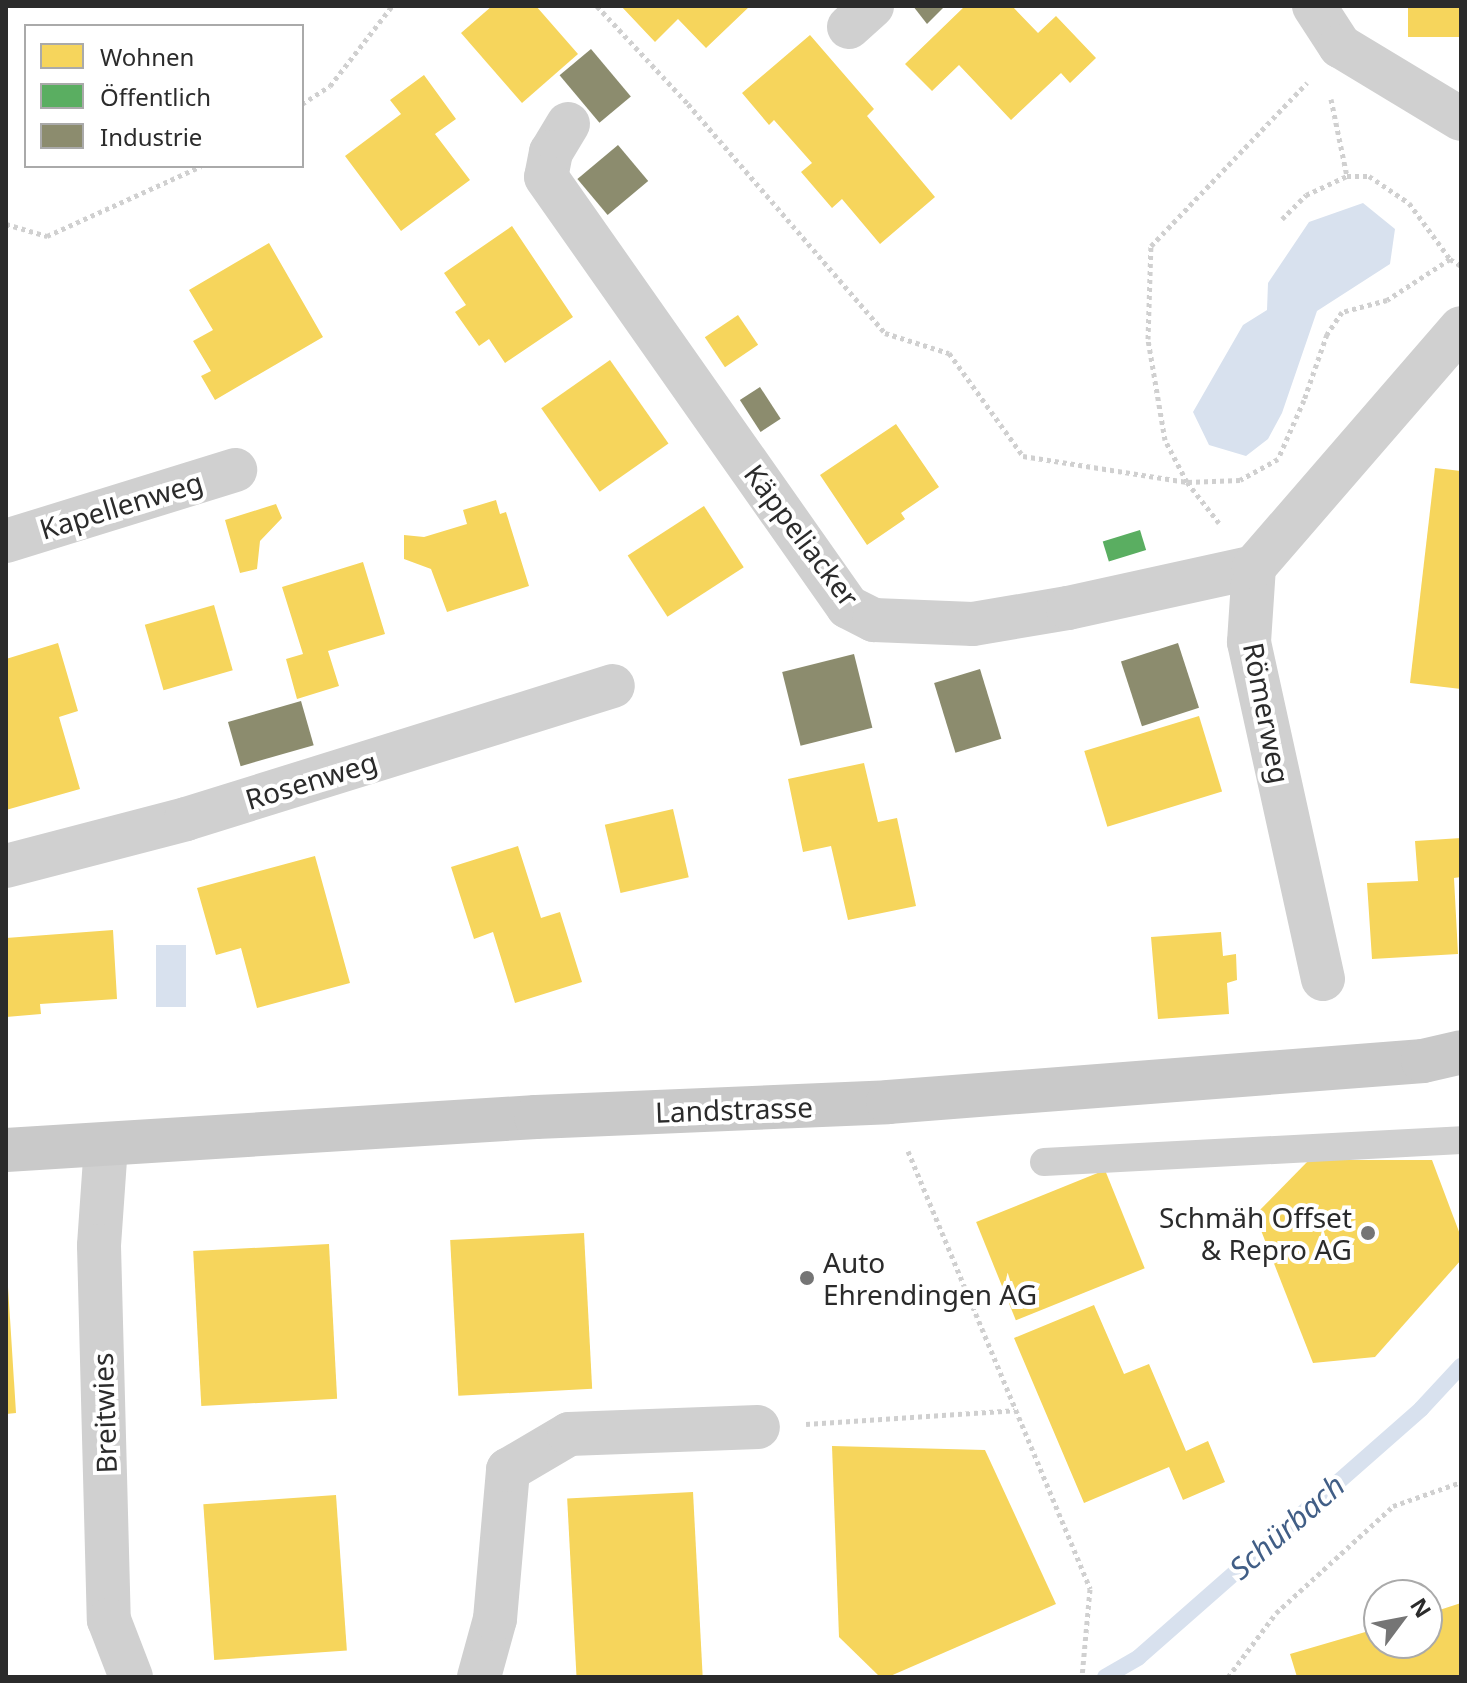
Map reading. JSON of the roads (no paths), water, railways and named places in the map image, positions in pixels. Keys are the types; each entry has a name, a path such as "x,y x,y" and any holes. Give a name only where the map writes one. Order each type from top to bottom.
{"main road":[{"name":"Landstrasse","path":"6,1150 536,1117 888,1102 1423,1061 1461,1052"}],"street":[{"path":"1314,6 1327,62 1461,119"},
{"name":"Käppeliacker","path":"568,124 551,152 546,177 848,607 874,620 973,624 1068,608 1254,567"},
{"path":"1254,567 1461,328"},
{"name":"Kapellenweg","path":"6,541 235,470"},
{"name":"Römerweg","path":"1254,567 1249,642 1323,979"},
{"name":"Rosenweg","path":"6,866 186,819 613,686"},
{"name":"Breitwies","path":"106,1145 99,1246 109,1620 131,1677"},
{"path":"479,1677 495,1619 508,1470 569,1434 758,1427"}],"lane":[{"path":"1044,1162 1461,1140"}],"waterway":[{"name":"Schürbach","path":"1105,1677 1139,1657 1421,1409 1461,1366"}],"place":[{"name":"Schmäh Offset & Repro AG","path":"1368,1233"},
{"name":"Auto Ehrendingen AG","path":"807,1278"}]}
